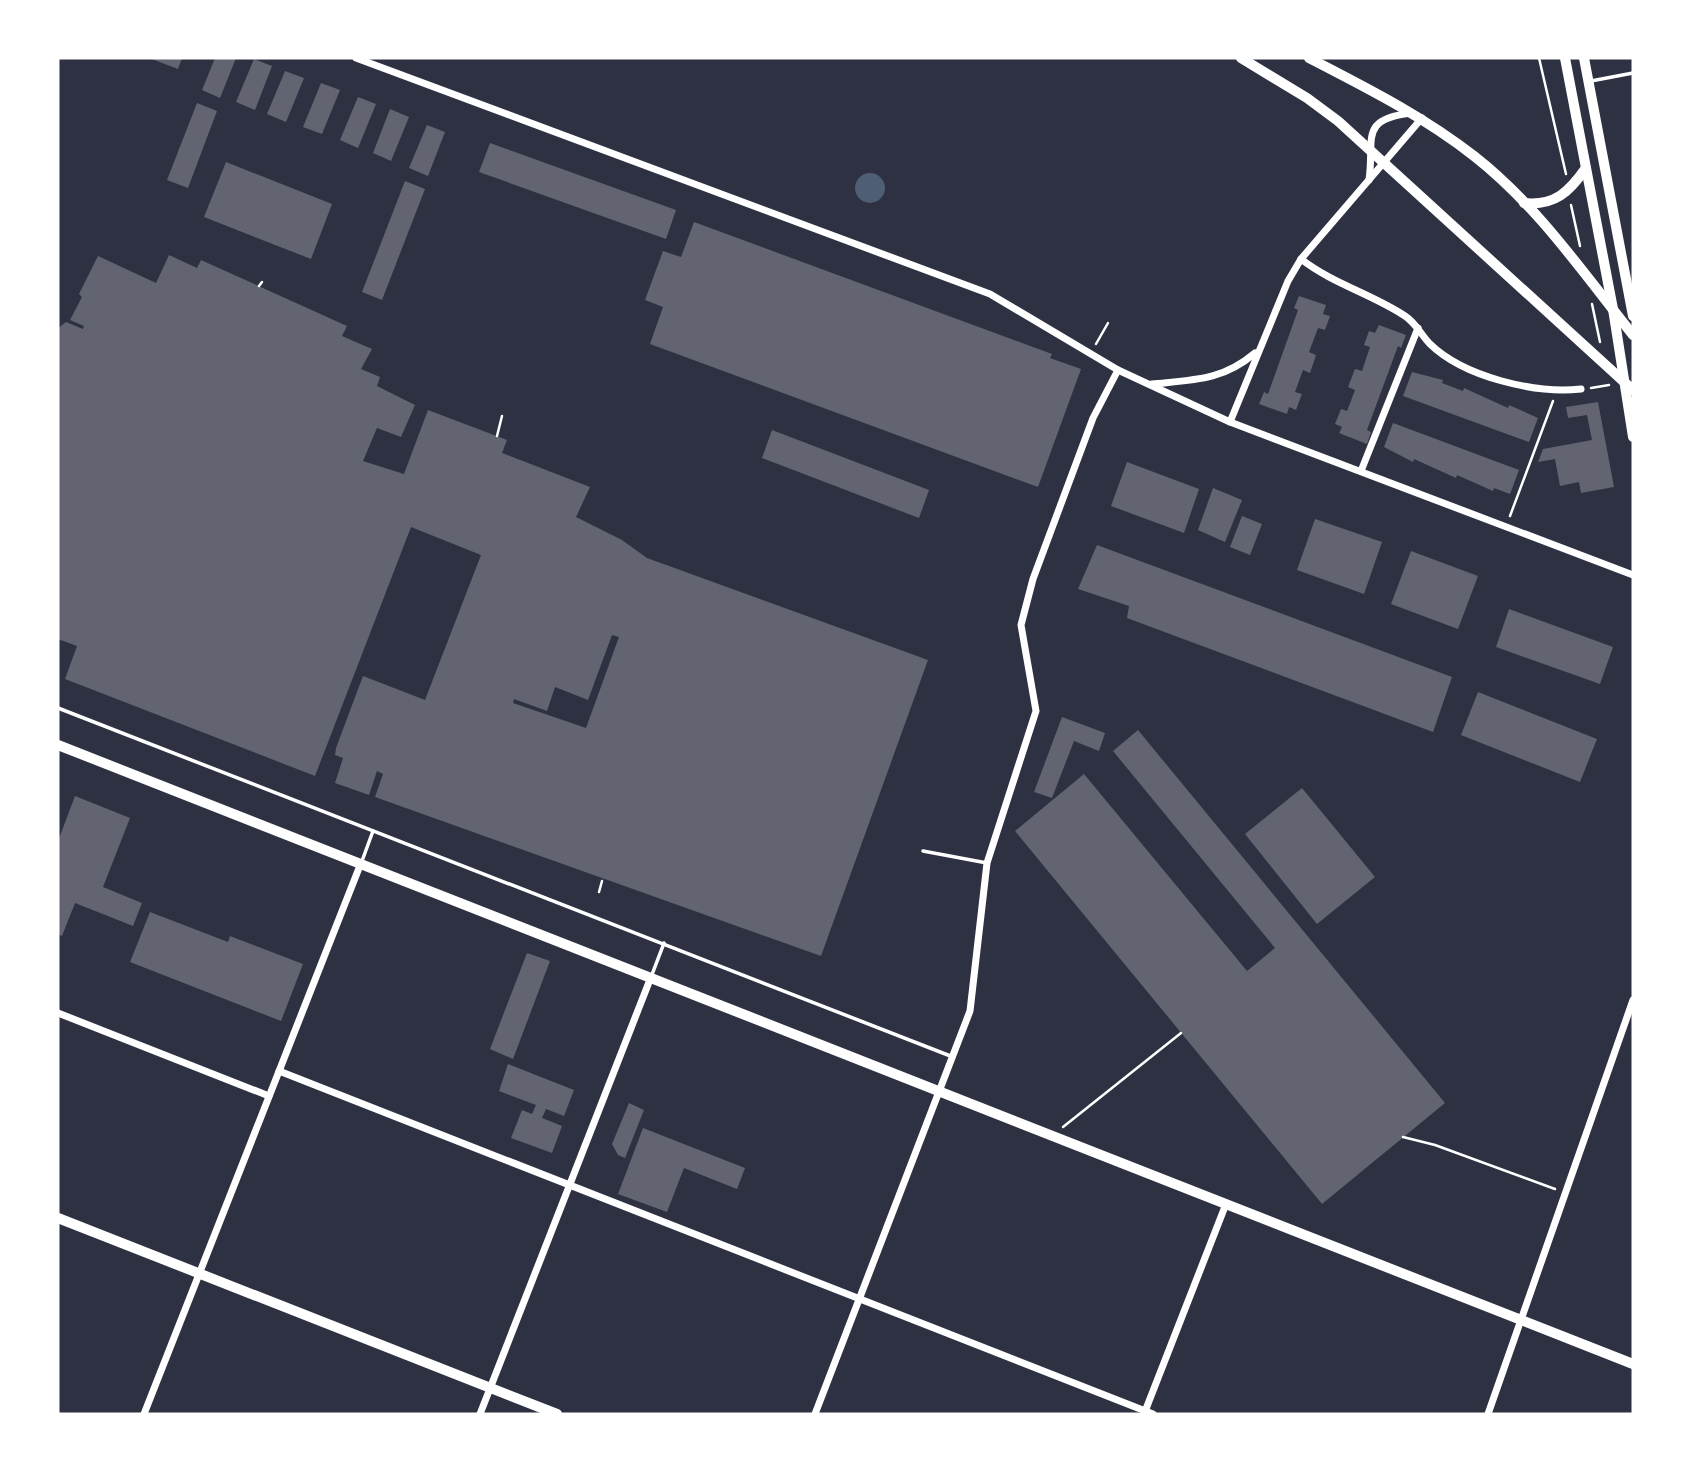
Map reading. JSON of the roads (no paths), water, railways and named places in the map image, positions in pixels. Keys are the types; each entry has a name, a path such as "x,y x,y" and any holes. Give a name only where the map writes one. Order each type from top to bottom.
{"main road":[{"path":"1241,58 1307,98 1370,148 1630,387"},
{"path":"1309,58 1418,115 1476,157 1524,203 1633,335"},
{"path":"1564,58 1630,387 1633,437"},
{"path":"1584,58 1633,316"},
{"path":"1524,203 1540,204 1558,199 1569,192 1586,168"},
{"path":"58,746 1633,1364"},
{"path":"58,1218 557,1414"}],"street":[{"path":"356,58 990,294 1118,370 1230,422 1633,575"},
{"path":"1369,181 1372,129 1379,120 1418,115"},
{"path":"1230,422 1288,281 1301,259 1369,181 1418,115"},
{"path":"1301,259 1320,274 1407,317 1430,344 1469,368 1499,380 1557,392 1581,389"},
{"path":"1360,471 1418,328"},
{"path":"1152,384 1204,379 1236,369 1258,351"},
{"path":"815,1414 970,1011 987,863 1036,710 1021,625 1033,579 1093,418 1118,370"},
{"path":"144,1414 361,863"},
{"path":"480,1414 651,977"},
{"path":"1488,1414 1633,1000"},
{"path":"58,1013 270,1096"},
{"path":"279,1071 1144,1413 1153,1414"},
{"path":"1144,1413 1226,1204"}],"lane":[{"path":"1588,81 1633,73"},
{"path":"58,708 954,1057"},
{"path":"361,863 373,831"},
{"path":"923,851 987,863"},
{"path":"651,977 664,943"}],"water":[{"path":"870,173 876,174 884,182 884,194 876,202 870,203 864,202 856,194 855,188 856,182 864,174"}]}
